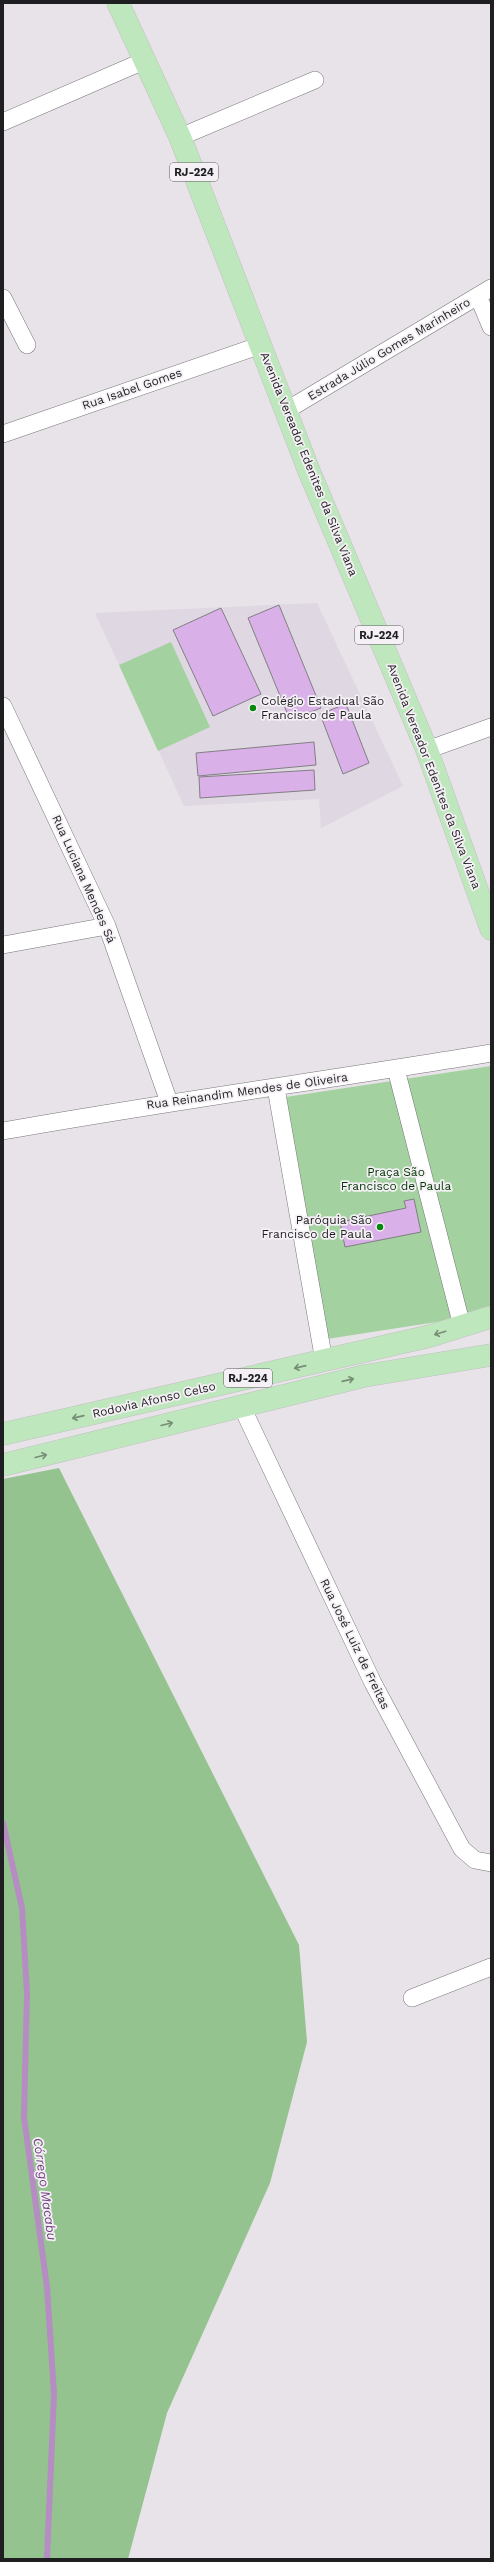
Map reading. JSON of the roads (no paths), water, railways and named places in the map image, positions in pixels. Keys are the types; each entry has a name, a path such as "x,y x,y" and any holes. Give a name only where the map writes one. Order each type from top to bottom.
{"main road":[{"name":"Avenida Vereador Edenites da Silva Viana","path":"118,3 146,60 180,137 287,410 309,471 427,750 491,929"},
{"name":"Rodovia Afonso Celso","path":"3,1434 324,1361 491,1318"},
{"name":"Rodovia Afonso Celso","path":"3,1465 241,1405 364,1376 491,1355"}],"street":[{"path":"3,122 146,60"},
{"path":"180,137 315,80"},
{"path":"485,292 491,327"},
{"name":"Estrada Júlio Gomes Marinheiro","path":"287,410 485,292"},
{"path":"3,298 27,345"},
{"name":"Rua Isabel Gomes","path":"3,434 261,345"},
{"name":"Rua Luciana Mendes Sá","path":"3,706 107,926 169,1102"},
{"path":"427,750 491,727"},
{"path":"3,945 107,926"},
{"name":"Rua Reinandim Mendes de Oliveira","path":"3,1131 169,1102 276,1088 491,1053"},
{"path":"396,1068 462,1326"},
{"path":"276,1088 324,1361"},
{"name":"Rua José Luiz de Freitas","path":"241,1405 373,1683 462,1849 475,1860 491,1863"},
{"path":"412,1998 491,1967"}],"waterway":[{"name":"Córrego Macabu","path":"3,1823 22,1908 27,1993 24,2117 47,2287 54,2394 47,2559"}],"place":[{"name":"Colégio Estadual São Francisco de Paula","path":"253,708"},
{"name":"Paróquia São Francisco de Paula","path":"380,1227"}],"park label":[{"name":"Praça São Francisco de Paula","path":"396,1179"}]}
